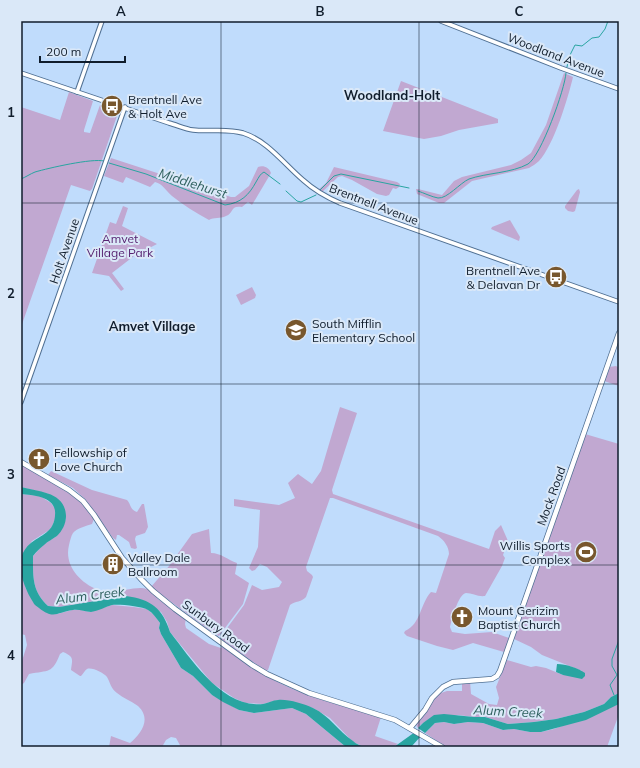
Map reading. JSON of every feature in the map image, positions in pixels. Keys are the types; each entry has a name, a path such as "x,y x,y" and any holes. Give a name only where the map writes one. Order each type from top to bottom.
{"main road":[{"name":"Mock Road","path":"411,728 432,698 443,687 454,682 492,679 497,676 500,671 619,333"},
{"name":"Sunbury Road","path":"21,462 70,490 83,501 122,558 142,580 175,609 252,665 295,688 324,699 395,720 442,747"}],"street":[{"path":"76,92 102,21"},
{"name":"Woodland Avenue","path":"441,21 619,89"},
{"name":"Brentnell Avenue","path":"21,73 125,107 169,124 193,130 217,130 243,133 276,154 313,189 340,203 619,302"},
{"name":"Holt Avenue","path":"21,402 125,107"}],"green space":[{"path":"564,73 573,77 568,97 550,144 545,154 538,162 529,168 472,181 444,203 439,203 417,194 416,189 442,195 454,181 462,177 511,165 531,153 546,125"},
{"path":"401,81 498,119 498,123 459,130 441,136 424,139 383,131"},
{"path":"69,92 93,101 84,132 90,133 100,105 116,110 118,113 92,189 90,191 71,185 21,327 21,107 60,120"},
{"path":"111,158 231,197 235,197 249,186 258,167 266,167 271,173 252,205 248,202 242,207 234,208 226,216 209,220 181,203 158,183 155,182 150,187 126,177 123,183 104,176"},
{"path":"334,167 400,184 399,187 396,189 393,188 389,195 386,196 377,194 342,176 338,177 322,192 318,190 326,183"},
{"path":"579,189 580,192 575,211 568,211 565,206"},
{"name":"Amvet Village Park","path":"123,206 128,208 122,226 157,244 134,256 112,273 124,289 121,291 109,276 92,273 110,222 116,224"},
{"path":"510,220 520,237 519,241 491,229 492,227"},
{"path":"252,287 256,295 255,298 241,305 236,295"},
{"path":"616,366 619,368 619,386 604,381 609,367"},
{"path":"340,407 357,413 332,490 333,494 489,549 495,531 501,525 508,541 503,555 505,558 502,566 485,596 466,593 463,594 456,608 450,627 452,632 465,634 492,632 509,638 504,652 473,643 453,650 407,636 404,633 405,631 414,624 427,597 431,592 436,593 449,554 447,546 438,536 333,498 330,498 306,567 307,571 313,577 306,597 303,600 290,605 268,670 266,671 221,640 222,635 244,605 252,585 262,590 279,587 282,582 267,567 260,564 255,570 252,571 249,568 258,547 260,510 234,506 234,499 279,505 295,498 288,483 298,474 312,484 321,471"},
{"path":"585,434 619,444 619,693 611,697 604,704 584,712 556,719 508,724 485,717 458,715 423,723 418,728 416,725 438,694 447,691 462,691 462,682 470,681 471,694 489,704 497,705 499,698 496,687 507,660 531,667 536,666 546,668 563,675 582,671 542,655 531,647 514,639"},
{"path":"21,464 71,494 81,502 94,519 92,524 79,528 73,533 68,552 74,572 91,587 104,592 136,588 148,590 168,607 186,618 186,628 209,644 221,648 223,645 246,663 274,680 319,699 381,717 375,736 398,744 392,747 364,747 353,742 330,718 313,708 278,700 263,704 245,703 234,698 212,683 170,632 167,622 161,612 126,596 59,607 48,606 39,595 34,583 33,556 44,544 57,536 66,519 49,494 21,487"},
{"path":"51,471 92,490 127,500 132,508 137,512 142,504 144,504 148,527 145,533 136,536 135,539 137,548 131,548 129,542 119,535 117,535 116,540 113,538 85,499 73,488 48,475"},
{"path":"21,494 40,496 51,503 56,510 55,519 51,529 32,541 21,558"},
{"path":"209,529 211,553 221,555 237,563 235,574 249,583 243,604 219,636 151,587 169,566 192,534"},
{"path":"21,567 26,589 57,614 72,610 90,612 112,605 147,609 160,623 159,628 161,634 181,668 193,676 212,695 239,710 254,713 292,708 306,714 346,747 181,747 176,738 171,737 166,740 162,747 109,747 111,736 130,743 141,731 145,721 142,711 138,706 115,691 107,677 103,674 89,669 80,676 71,670 72,659 63,652 60,654 52,668 29,674 24,683 21,685 21,664 27,645 25,635 21,634"},
{"path":"619,704 619,714 607,747 446,747 425,733 435,723 444,722 454,724 468,722 483,723 503,730 514,729 530,732 541,732 554,729"}],"shaded area":[{"path":"21,487 50,494 61,502 65,508 66,519 62,530 33,556 34,583 39,595 48,606 59,607 126,596 135,597 149,603 160,611 170,632 188,656 209,680 221,690 234,698 248,703 263,704 274,700 286,700 309,706 324,715 355,743 364,747 346,747 306,714 292,708 254,713 239,710 223,702 212,695 193,676 181,668 161,634 159,628 160,623 148,610 141,607 112,605 91,612 75,610 48,614 44,612 33,603 25,587 20,564 26,548 51,528 55,518 55,509 49,501 44,498 21,494"},
{"path":"557,664 575,668 585,673 585,676 582,679 556,672"},
{"path":"619,693 619,704 586,720 541,732 530,732 514,729 503,730 483,723 468,722 454,724 444,722 435,723 425,733 418,728 434,715 444,714 485,717 508,724 556,719 584,712 604,704 611,697"},
{"path":"415,732 421,736 411,747 394,747"}],"waterway":[{"name":"Middlehurst","path":"567,67 569,57 575,45 582,46 592,38 599,37 605,29 608,21"},
{"name":"Middlehurst","path":"418,191 442,198 469,179 507,171 528,164 539,149 552,122 565,81 566,73"},
{"name":"Middlehurst","path":"21,179 35,172 60,166 98,160 104,161"},
{"name":"Middlehurst","path":"109,163 146,174 225,205 244,198 264,172 280,184"},
{"name":"Middlehurst","path":"320,190 334,176 341,174 409,188"},
{"name":"Middlehurst","path":"286,191 297,201 301,202 316,195"},
{"path":"614,695 610,685 617,675 612,666 612,659 619,640"}],"place":[{"name":"Brentnell Ave & Holt Ave","path":"112,106"},
{"name":"Brentnell Ave & Delavan Dr","path":"556,277"},
{"name":"South Mifflin Elementary School","path":"296,330"},
{"name":"Fellowship of Love Church","path":"39,459"},
{"name":"Willis Sports Complex","path":"586,552"},
{"name":"Valley Dale Ballroom","path":"113,564"},
{"name":"Mount Gerizim Baptist Church","path":"462,617"}],"district":[{"name":"Woodland-Holt","path":"392,95"},
{"name":"Amvet Village","path":"152,326"}],"water label":[{"name":"Alum Creek","path":"90,595"},
{"name":"Alum Creek","path":"508,711"}]}
